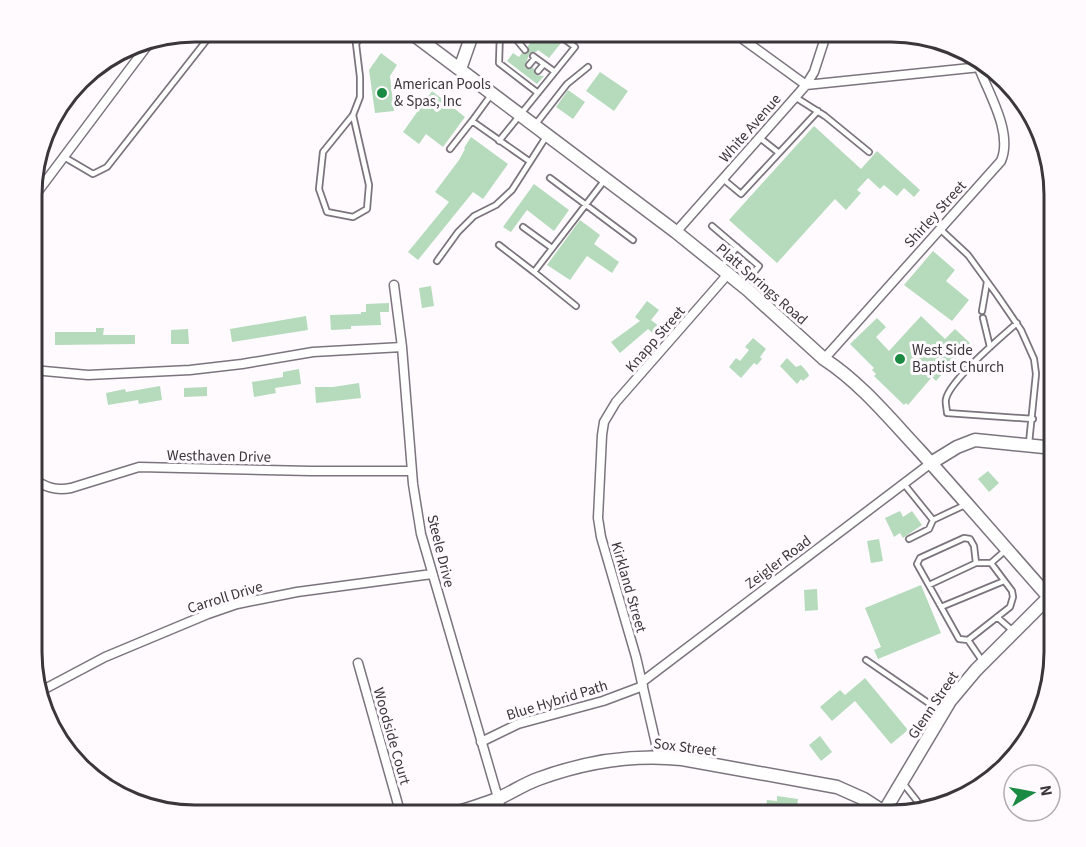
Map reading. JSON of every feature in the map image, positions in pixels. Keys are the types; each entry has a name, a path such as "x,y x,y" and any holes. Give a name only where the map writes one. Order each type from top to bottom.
{"street":[{"name":"Platt Springs Road","path":"424,42 676,232 743,286 824,359 838,368 861,389 931,464 1044,591"},
{"path":"460,69 469,42"},
{"path":"747,42 806,85 976,68"},
{"name":"White Avenue","path":"676,232 806,85 814,72 824,42"},
{"path":"42,185 143,51"},
{"name":"Shirley Street","path":"824,359 994,168 1004,152 1005,133 980,71"},
{"name":"Knapp Street","path":"604,422 616,402 725,271"},
{"name":"Steele Drive","path":"394,285 402,347 412,471 421,534 499,805"},
{"path":"42,371 88,375 190,370 314,352 402,347"},
{"name":"Kirkland Street","path":"604,422 600,456 599,528 642,684 659,757"},
{"path":"931,464 957,447 975,441 1044,447"},
{"name":"Zeigler Road","path":"642,684 931,464"},
{"name":"Westhaven Drive","path":"42,484 60,490 139,467 412,471"},
{"name":"Carroll Drive","path":"46,688 105,657 237,604 297,592 432,574"},
{"name":"Glenn Street","path":"888,805 962,685 1014,632 1044,607"},
{"name":"Woodside Court","path":"358,663 398,805"},
{"name":"Blue Hybrid Path","path":"481,742 518,724 603,701 642,684"},
{"name":"Sox Street","path":"482,805 539,779 587,765 659,757 837,787 864,799 872,805"}],"lane":[{"path":"64,157 93,174 107,167 205,42"},
{"path":"353,115 369,185 367,209 353,217 327,212 319,189 323,152 353,115 360,97 358,42"},
{"path":"500,42 499,63 512,69 519,78 529,82 538,93"},
{"path":"518,42 525,50"},
{"path":"500,141 575,46 569,42"},
{"path":"529,65 534,57 555,72"},
{"path":"538,71 544,64"},
{"path":"535,125 567,84 588,67"},
{"path":"519,78 523,73"},
{"path":"450,149 492,93"},
{"path":"795,97 818,111 869,152"},
{"path":"723,179 741,194 818,111"},
{"path":"472,121 529,161"},
{"path":"437,261 458,232 474,216 496,205 512,190 547,135"},
{"path":"759,137 779,153"},
{"path":"550,178 633,240"},
{"path":"534,272 605,178"},
{"path":"712,226 759,266 743,286"},
{"path":"523,227 552,248"},
{"path":"940,229 968,255 1017,323 1030,349 1036,374 1029,446"},
{"path":"499,245 576,306"},
{"path":"725,271 737,248"},
{"path":"982,311 987,282"},
{"path":"983,318 990,347"},
{"path":"1017,323 952,386 946,399 947,413 1033,419"},
{"path":"904,484 933,520"},
{"path":"909,539 929,529 933,520 967,504"},
{"path":"976,563 974,546 970,539 964,538 920,558 917,564 959,639 968,640 1010,607 1013,597 1011,591 991,563"},
{"path":"928,585 976,563 991,563 1007,549"},
{"path":"941,607 1004,581"},
{"path":"997,617 1014,632"},
{"path":"968,640 983,662"},
{"path":"866,660 943,713"},
{"path":"901,781 918,803"}],"building":[{"path":"531,42 561,43 549,58 538,50 529,54 525,67 529,69 533,67 536,75 544,76 537,84 507,61 513,53 519,57 522,53 528,53 528,46"},
{"name":"American Pools & Spas, Inc","path":"381,53 397,65 390,76 394,111 375,113 369,70"},
{"path":"600,72 628,91 614,111 586,91"},
{"path":"568,90 585,102 573,119 556,107"},
{"path":"432,91 465,117 443,147 426,134 419,144 403,132"},
{"path":"814,126 861,169 877,151 920,190 914,197 904,188 897,196 884,185 880,189 868,178 857,190 861,193 846,210 835,199 777,263 729,220"},
{"path":"471,137 508,164 483,199 473,192 418,260 408,252 449,202 435,192 459,160"},
{"path":"534,184 569,210 554,231 527,210 511,232 503,227"},
{"path":"580,220 600,235 594,244 619,262 612,273 587,256 570,280 547,265"},
{"path":"933,251 955,270 946,281 969,300 952,321 904,285"},
{"path":"431,286 434,306 422,308 419,288"},
{"path":"647,301 659,310 651,320 664,330 658,338 648,329 620,353 611,342 640,321 635,317"},
{"path":"389,303 389,312 380,312 381,325 351,326 351,329 331,330 330,315 361,314 361,312 366,312 366,304"},
{"path":"306,316 308,330 232,342 230,329"},
{"path":"921,316 945,339 955,329 970,343 936,381 932,377 908,405 906,403 904,405 874,376 876,374 872,370 874,368 850,344 877,318 886,327 876,337 889,351"},
{"path":"96,328 104,328 103,335 135,335 135,344 55,345 55,332 96,332"},
{"path":"188,329 189,344 171,344 171,330"},
{"path":"753,338 766,349 757,365 754,363 741,378 729,367 736,358 740,361 749,350 745,347"},
{"path":"787,358 796,367 801,365 809,376 803,381 801,379 797,384 780,366"},
{"path":"299,369 301,384 275,388 276,393 254,397 252,382 283,377 283,372"},
{"path":"359,383 361,398 316,403 315,387"},
{"path":"160,386 162,400 139,404 138,400 108,405 106,393"},
{"path":"207,387 207,396 184,397 184,388"},
{"path":"988,471 999,483 989,492 978,479"},
{"path":"900,511 903,517 912,511 922,525 903,538 900,533 894,537 885,518"},
{"path":"879,539 883,561 871,563 867,541"},
{"path":"921,585 941,633 878,659 874,650 881,647 865,608"},
{"path":"817,589 818,610 805,611 804,590"},
{"path":"865,678 908,730 891,744 855,701 832,721 820,707 840,690 845,695"},
{"path":"820,736 832,752 821,761 809,745"},
{"path":"777,796 798,799 797,805 766,805 767,800 777,801"}],"place":[{"name":"American Pools & Spas, Inc","path":"382,93"},
{"name":"West Side Baptist Church","path":"900,359"}]}
